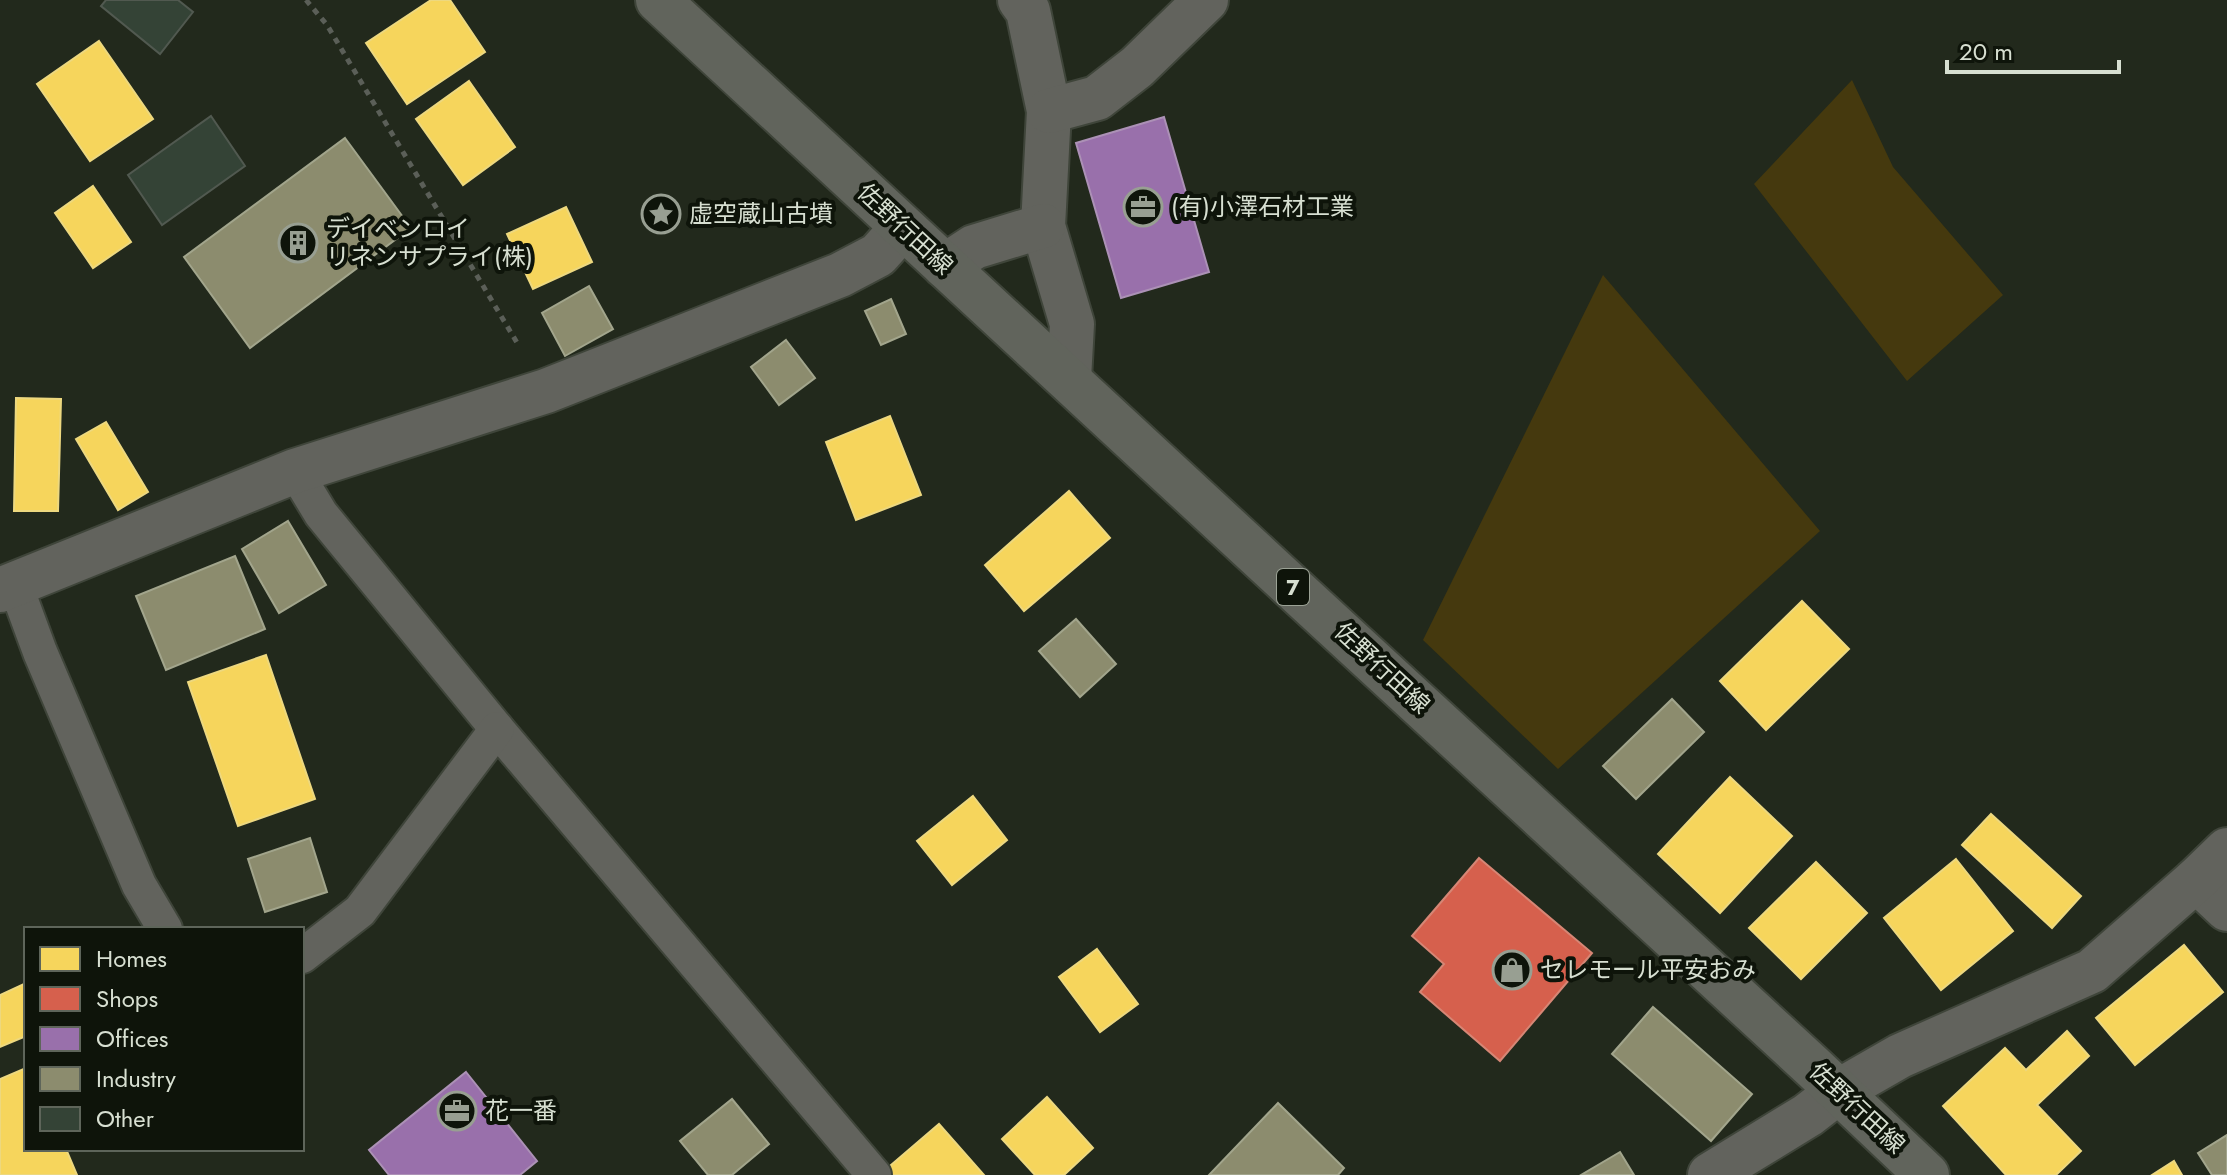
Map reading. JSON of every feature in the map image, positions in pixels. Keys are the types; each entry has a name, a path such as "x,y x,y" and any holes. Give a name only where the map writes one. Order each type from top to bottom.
{"main road":[{"name":"佐野行田線","path":"658,0 1927,1175"}],"street":[{"path":"1020,0 1028,11 1049,111 1043,226 1072,324 1069,379"},
{"path":"1049,111 1097,98 1137,67 1206,0"},
{"path":"945,266 974,247 1043,226"},
{"path":"8,587 295,471 546,391 840,275 878,255 902,228"},
{"path":"1710,1175 1808,1115 1839,1091 1900,1056 2092,971 2212,895 2227,850"}],"lane":[{"path":"295,471 321,514 497,729 874,1175"},
{"path":"8,587 40,652 133,870 164,927"},
{"path":"304,954 360,911 497,729"}],"path":[{"path":"306,0 327,25 546,391"}],"shaded area":[{"path":"1852,80 1893,167 2003,295 1907,381 1754,184"},
{"path":"1603,275 1820,531 1558,769 1423,640"}],"building: Homes":[{"path":"431,0 450,0 485,52 407,104 366,43"},
{"path":"99,41 153,119 90,161 37,84"},
{"path":"469,81 515,147 463,185 416,119"},
{"path":"93,186 131,242 93,268 55,213"},
{"path":"566,207 592,262 533,289 507,234"},
{"path":"16,398 61,399 58,511 14,511"},
{"path":"890,416 921,495 856,520 826,442"},
{"path":"106,422 148,492 118,510 76,439"},
{"path":"1069,491 1110,538 1024,611 985,565"},
{"path":"1802,601 1849,649 1766,730 1720,681"},
{"path":"266,655 315,799 238,826 188,682"},
{"path":"1730,777 1792,836 1720,913 1658,854"},
{"path":"973,796 1007,840 952,885 917,841"},
{"path":"1991,814 2081,896 2052,928 1962,845"},
{"path":"1956,859 2013,931 1941,990 1884,918"},
{"path":"1816,862 1867,913 1801,979 1749,928"},
{"path":"2184,945 2223,992 2135,1065 2096,1018"},
{"path":"1097,949 1138,1004 1100,1032 1059,977"},
{"path":"24,984 24,1037 0,1047 0,995"},
{"path":"2067,1031 2089,1056 2037,1105 2081,1151 2056,1175 2006,1175 1943,1106 2005,1048 2026,1070"},
{"path":"24,1069 24,1151 67,1151 77,1175 0,1175 0,1079"},
{"path":"1047,1097 1093,1148 1064,1175 1035,1175 1002,1139"},
{"path":"939,1124 984,1175 888,1175 884,1171"},
{"path":"2174,1161 2182,1175 2152,1175"}],"building: Shops":[{"path":"1479,858 1592,953 1500,1061 1420,992 1444,964 1412,936"}],"building: Offices":[{"name":"(有)小澤石材工業","path":"1164,117 1209,272 1121,298 1076,143"},
{"name":"花一番","path":"466,1072 537,1161 520,1175 389,1175 369,1150"}],"building: Industry":[{"name":"デイベンロイ リネンサプライ(株)","path":"345,138 411,228 250,348 184,257"},
{"path":"589,286 613,329 565,356 542,313"},
{"path":"891,299 906,334 881,345 865,311"},
{"path":"786,340 815,378 779,405 751,367"},
{"path":"288,521 326,585 279,613 242,549"},
{"path":"235,556 265,629 166,670 136,596"},
{"path":"1076,619 1116,664 1080,697 1039,651"},
{"path":"1672,699 1704,732 1636,799 1603,766"},
{"path":"310,838 327,892 265,912 248,859"},
{"path":"1653,1007 1752,1094 1711,1141 1612,1054"},
{"path":"732,1099 769,1144 732,1175 708,1175 680,1141"},
{"path":"1278,1103 1344,1168 1338,1175 1209,1175"},
{"path":"2227,1135 2227,1175 2212,1175 2198,1153"},
{"path":"1620,1152 1634,1175 1581,1175"}],"building: Other":[{"path":"106,0 178,0 193,12 160,54 101,6"},
{"path":"211,116 245,166 162,225 128,175"}],"place":[{"name":"(有)小澤石材工業","path":"1143,207"},
{"name":"虚空蔵山古墳","path":"661,214"},
{"name":"デイベンロイ リネンサプライ(株)","path":"298,243"},
{"name":"セレモール平安おみ","path":"1512,970"},
{"name":"花一番","path":"457,1111"}]}
